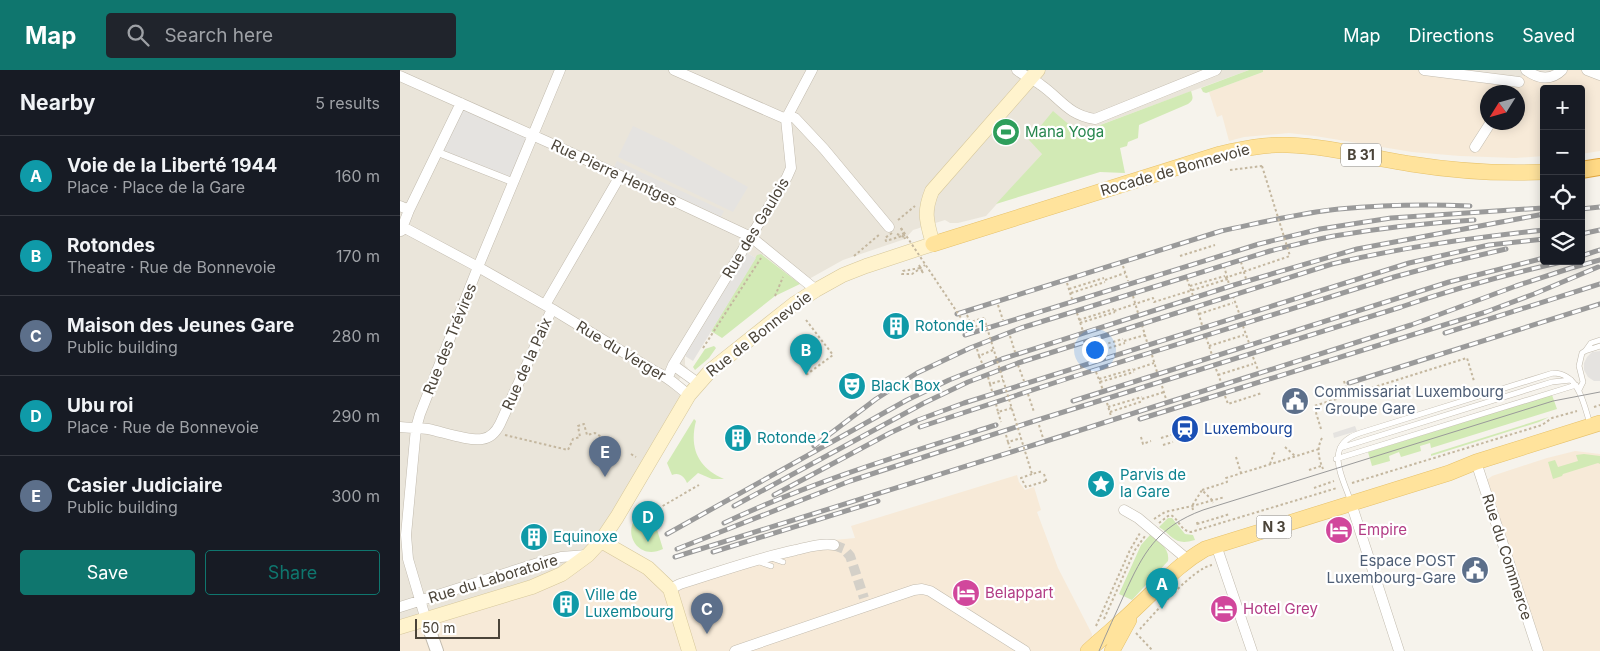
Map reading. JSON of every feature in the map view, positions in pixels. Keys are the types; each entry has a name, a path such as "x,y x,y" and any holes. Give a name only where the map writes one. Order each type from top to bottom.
{"highway":[{"path":"1585,170 1600,169"}],"main road":[{"path":"932,244 926,215 927,204 932,191 1034,74"},
{"name":"Rocade de Bonnevoie","path":"932,244 1220,154 1268,145 1313,147 1410,164 1458,170 1513,174 1540,172"},
{"path":"1585,169 1600,163"},
{"name":"Rue de Bonnevoie","path":"601,541 689,395 711,370 794,304 816,290 843,275 932,244"},
{"name":"N 3","path":"1112,651 1136,608 1187,559 1204,549 1449,473 1476,462 1597,427"},
{"path":"601,541 648,568 670,588 689,651"},
{"name":"Rue du Laboratoire","path":"400,627 532,587 562,574 588,555 601,541"},
{"path":"1088,651 1136,608"}],"street":[{"name":"Rue des Trévires","path":"426,620 408,558 406,535 416,428 478,267 560,70"},
{"path":"674,70 787,117 795,118 889,227"},
{"path":"787,117 812,70"},
{"path":"1017,70 1034,74 1041,85 1068,109 1082,117 1095,119 1216,70"},
{"path":"1424,70 1518,82"},
{"path":"1516,85 1526,70 1541,78 1550,78 1562,70"},
{"path":"1587,70 1600,75"},
{"name":"Rue Pierre Hentges","path":"400,76 751,237 816,290"},
{"path":"401,230 405,208 437,152 461,103"},
{"name":"Rue des Gaulois","path":"668,377 673,365 787,177 790,168 787,117"},
{"path":"1475,147 1487,130"},
{"path":"437,152 513,182"},
{"name":"Rue de la Paix","path":"496,431 549,307 620,176"},
{"name":"Rue du Verger","path":"401,230 478,267 549,307 656,372 668,377 670,381 689,395"},
{"name":"Rue du Verger","path":"673,365 698,383"},
{"path":"400,427 427,429 474,439 483,439 496,431"},
{"name":"Rue du Commerce","path":"1476,462 1538,651"},
{"path":"1351,503 1399,651"},
{"path":"1124,510 1149,526 1187,559"},
{"path":"670,588 755,560 769,562 815,545 834,545"},
{"path":"1216,545 1252,651"},
{"name":"Rue du Laboratoire","path":"400,607 538,563 561,557 588,555"},
{"path":"735,651 802,624 865,602 922,589 930,591 1025,651"},
{"path":"426,620 437,651"}],"lane":[{"path":"1336,459 1462,419 1577,387 1582,382 1579,366 1580,358 1592,343 1600,340"},
{"path":"1586,350 1600,346"},
{"path":"1351,503 1336,459 1339,448 1349,438 1355,434 1456,402 1553,373 1562,374 1572,380 1577,387 1597,427"},
{"path":"1339,448 1552,382 1572,380"},
{"path":"1440,426 1456,402"},
{"path":"1434,410 1462,419"},
{"path":"782,558 800,556"}],"path":[{"path":"1080,322 1153,298 1154,302 1190,288 1290,256 1262,166 1230,170"},
{"path":"901,228 905,237 967,325 972,327 985,324"},
{"path":"892,233 905,237 886,241 885,238 892,233"},
{"path":"1180,256 1215,245"},
{"path":"703,348 767,250"},
{"path":"1241,262 1246,279"},
{"path":"920,267 902,272 901,274 912,274 925,264"},
{"path":"775,296 788,266"},
{"path":"1123,266 1128,282"},
{"path":"1224,266 1226,278 1230,284"},
{"path":"920,267 923,273"},
{"path":"1071,294 1125,273"},
{"path":"1187,279 1193,296"},
{"path":"1069,289 1105,280"},
{"path":"1068,283 1072,299"},
{"path":"1132,296 1138,313"},
{"path":"1233,296 1239,313"},
{"path":"1199,314 1233,303"},
{"path":"998,305 1003,320"},
{"path":"1197,308 1202,325"},
{"path":"1077,313 1083,331"},
{"path":"967,315 972,330"},
{"path":"970,322 984,318 1032,474"},
{"path":"806,320 833,354 806,375"},
{"path":"1142,325 1148,342"},
{"path":"1243,326 1249,343"},
{"path":"1090,354 1145,334"},
{"path":"1209,346 1244,335"},
{"path":"1010,336 1015,352"},
{"path":"1206,337 1212,355"},
{"path":"1089,349 1124,341"},
{"path":"1087,343 1092,360"},
{"path":"977,349 982,363"},
{"path":"980,356 993,350"},
{"path":"1152,355 1157,372"},
{"path":"1253,357 1258,370"},
{"path":"1321,429 1314,406 1467,358 1474,381"},
{"path":"1100,381 1154,364"},
{"path":"1218,375 1253,364"},
{"path":"1018,365 1024,381"},
{"path":"1216,369 1221,382"},
{"path":"1096,372 1103,390"},
{"path":"988,377 992,390"},
{"path":"990,384 1003,380"},
{"path":"1344,381 1348,396"},
{"path":"1162,386 1166,399"},
{"path":"1108,407 1164,392"},
{"path":"1225,396 1228,404 1262,393"},
{"path":"1028,394 1034,412"},
{"path":"1110,412 1142,399"},
{"path":"1107,403 1111,416"},
{"path":"996,404 1001,422"},
{"path":"998,412 1012,408"},
{"path":"1354,482 1542,425 1552,418 1574,412"},
{"path":"580,437 578,426 584,424 587,435"},
{"path":"1038,425 1043,438"},
{"path":"496,431 507,436 568,450 573,439 595,433 610,442"},
{"path":"1161,438 1171,434"},
{"path":"1006,435 1010,448"},
{"path":"1141,437 1143,444 1151,441"},
{"path":"1008,442 1021,438"},
{"path":"1309,470 1322,468 1318,455 1322,438"},
{"path":"1163,445 1173,442"},
{"path":"1285,447 1295,456"},
{"path":"1192,508 1202,490 1227,482 1226,478 1319,449"},
{"path":"1270,464 1274,451"},
{"path":"631,454 636,457"},
{"path":"1281,455 1283,460"},
{"path":"1236,457 1241,473"},
{"path":"1252,464 1254,469"},
{"path":"1044,472 1047,482 1026,487 1020,478 1032,474 1044,472"},
{"path":"1314,488 1334,481"},
{"path":"654,511 699,485"},
{"path":"1102,625 1138,543 1149,526 1171,515 1176,518 1186,531 1191,532 1334,489"},
{"path":"1202,490 1213,502"},
{"path":"1096,626 1130,550 1149,526 1165,512 1192,508 1213,502 1225,496"},
{"path":"1217,514 1218,518"},
{"path":"1197,524 1230,514"},
{"path":"1153,651 1135,634 1169,598 1193,577 1209,565 1218,565"}],"shaded area":[{"path":"400,70 1249,70 1078,133 1042,154 986,216 958,223 950,223 945,220 913,230 905,239 843,260 800,284 763,255 758,255 756,258 747,253 685,356 685,365 688,368 675,385 689,395 617,517 573,566 400,627"},
{"path":"1263,70 1424,70 1518,82 1526,70 1533,75 1562,70 1600,70 1600,151 1585,153 1585,85 1540,85 1540,156 1515,158 1412,152 1289,133 1244,137 1229,141 1222,115 1217,117 1209,92 1263,72"},
{"path":"1424,70 1562,70 1519,82"},
{"path":"461,103 532,135 513,182 437,152"},
{"path":"633,126 669,143 748,187 733,212 618,157"},
{"path":"617,161 724,211 721,217 614,167"},
{"path":"747,253 756,258 693,361 685,356"},
{"path":"1600,351 1600,381 1594,381 1588,377 1584,370 1584,363 1592,352"},
{"path":"1355,426 1357,431 1334,438 1333,433"},
{"path":"1575,451 1600,454 1600,651 1538,651 1483,483 1492,476"},
{"path":"1017,475 1019,482 1025,490 1034,487 1041,510 1037,512 1058,568 1092,634 1091,651 400,651 400,627 532,587 601,541 667,585 814,542 855,538 851,526"}],"green space":[{"path":"1249,70 1263,70 1263,72 1206,93 1201,88"},
{"path":"1191,91 1192,99 1190,103 1139,125 1138,138 1128,142 1127,146 1120,148 1125,173 1100,172 996,204 1042,154 1029,140 1053,111 1079,133"},
{"path":"761,254 800,284 775,296 722,338 711,331 757,255"},
{"path":"714,346 716,348 709,358 695,370 693,367 705,349"},
{"path":"1552,395 1557,409 1431,448 1430,443 1420,446 1421,451 1401,457 1399,452 1389,456 1390,461 1372,466 1368,452"},
{"path":"1549,417 1539,422 1431,456 1431,454"},
{"path":"694,419 696,421 694,440 698,456 708,469 724,479 712,479 698,473 687,483 681,475 672,475 667,463"},
{"path":"1576,455 1600,456 1600,464 1563,474 1553,479 1548,462 1555,460 1558,467 1578,461"},
{"path":"651,510 663,549 652,552 643,550 636,545 632,538 631,529 634,521 640,514"},
{"path":"1168,518 1172,518 1185,534 1193,535 1195,540 1183,542 1175,540 1159,527"},
{"path":"1150,535 1166,549 1168,561 1132,600 1119,594 1141,545"}],"tunnel":[{"path":"834,545 844,549 850,556 864,598"}],"tram line":[{"path":"1099,651 1131,580 1145,554 1163,533 1187,517 1203,510 1553,401 1600,392"}],"railway":[{"path":"957,314 1221,231 1309,213 1339,209 1404,205 1470,206"},
{"path":"1585,209 1600,207"},
{"path":"965,335 1259,244 1320,229 1391,218 1540,208"},
{"path":"667,534 907,400 949,380 1002,359 1234,285 1357,249 1540,215"},
{"path":"814,446 876,399 917,373 970,348 1021,328 1270,251 1310,241 1386,228 1474,220"},
{"path":"734,506 924,403 968,382 1018,363 1332,264 1437,244 1540,230"},
{"path":"1585,233 1600,230"},
{"path":"774,495 890,433 918,420 964,403 1409,263 1489,245 1540,239"},
{"path":"920,427 1069,378 1394,277 1506,249"},
{"path":"1585,255 1600,250"},
{"path":"1073,401 1449,282 1540,259"},
{"path":"675,557 1411,325 1516,286 1600,260"},
{"path":"677,549 850,481 1028,423 1462,288 1549,265"},
{"path":"1140,419 1486,312 1598,267"},
{"path":"1445,333 1600,284"},
{"path":"1349,383 1600,304"},
{"path":"724,523 790,494 892,458 996,425"},
{"path":"713,552 878,501"}],"place":[{"name":"Mana Yoga","path":"1006,132"},
{"name":"Rotonde 1","path":"896,326"},
{"name":"Rotondes","path":"806,375"},
{"name":"Black Box","path":"852,386"},
{"name":"Commissariat Luxembourg - Groupe Gare","path":"1295,401"},
{"name":"Luxembourg","path":"1185,429"},
{"name":"Rotonde 2","path":"738,438"},
{"name":"Casier Judiciaire","path":"605,477"},
{"name":"Parvis de la Gare","path":"1101,484"},
{"name":"Empire","path":"1339,530"},
{"name":"Equinoxe","path":"534,537"},
{"name":"Ubu roi","path":"648,542"},
{"name":"Espace POST Luxembourg-Gare","path":"1475,570"},
{"name":"Belappart","path":"966,593"},
{"name":"Ville de Luxembourg","path":"566,604"},
{"name":"Voie de la Liberté 1944","path":"1162,609"},
{"name":"Hotel Grey","path":"1224,609"},
{"name":"Maison des Jeunes Gare","path":"707,634"}]}
